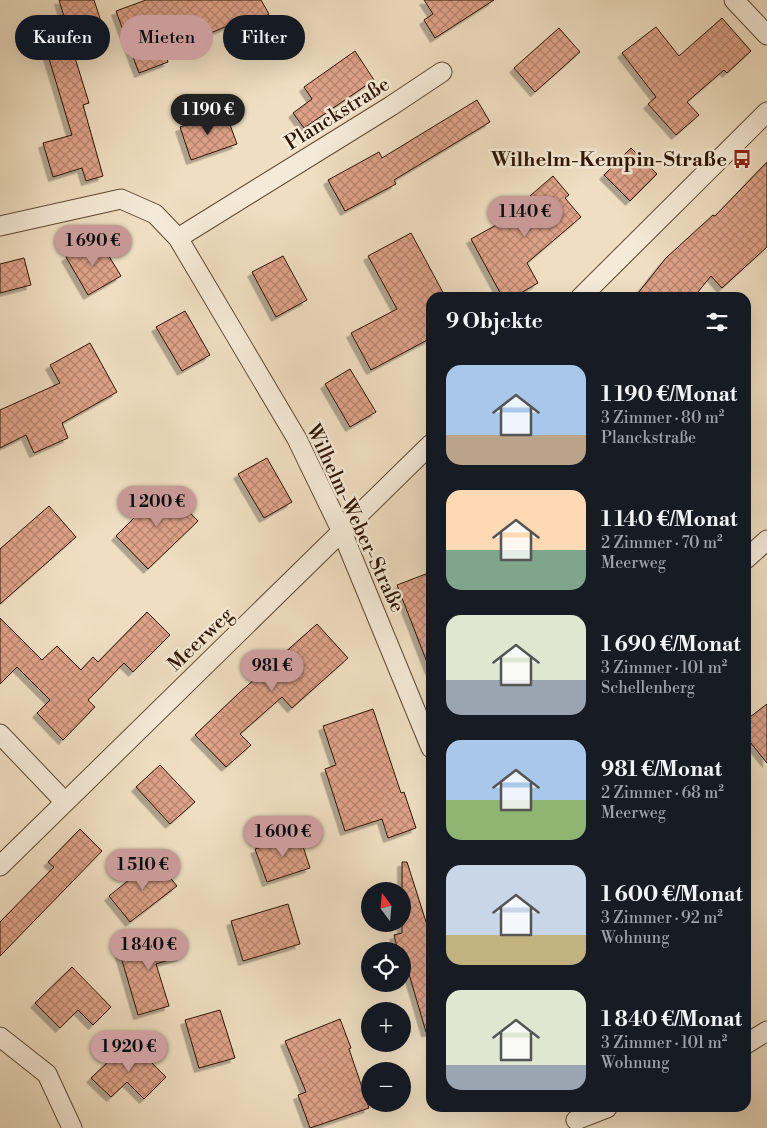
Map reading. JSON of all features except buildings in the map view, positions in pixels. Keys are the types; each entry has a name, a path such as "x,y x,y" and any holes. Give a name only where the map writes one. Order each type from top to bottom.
{"street":[{"path":"734,0 767,35"},
{"name":"Planckstraße","path":"178,238 383,111 442,72"},
{"path":"586,292 767,112"},
{"name":"Wilhelm-Weber-Straße","path":"0,226 121,200 156,214 178,238 297,440 342,532 426,736"},
{"name":"Meerweg","path":"0,866 426,449"},
{"path":"751,554 767,540"},
{"path":"0,734 65,802"},
{"path":"751,1041 767,1031"},
{"path":"0,1037 47,1074 72,1128"},
{"path":"575,1118 594,1112"}],"place":[{"name":"Wilhelm-Kempin-Straße","path":"742,159"}]}
